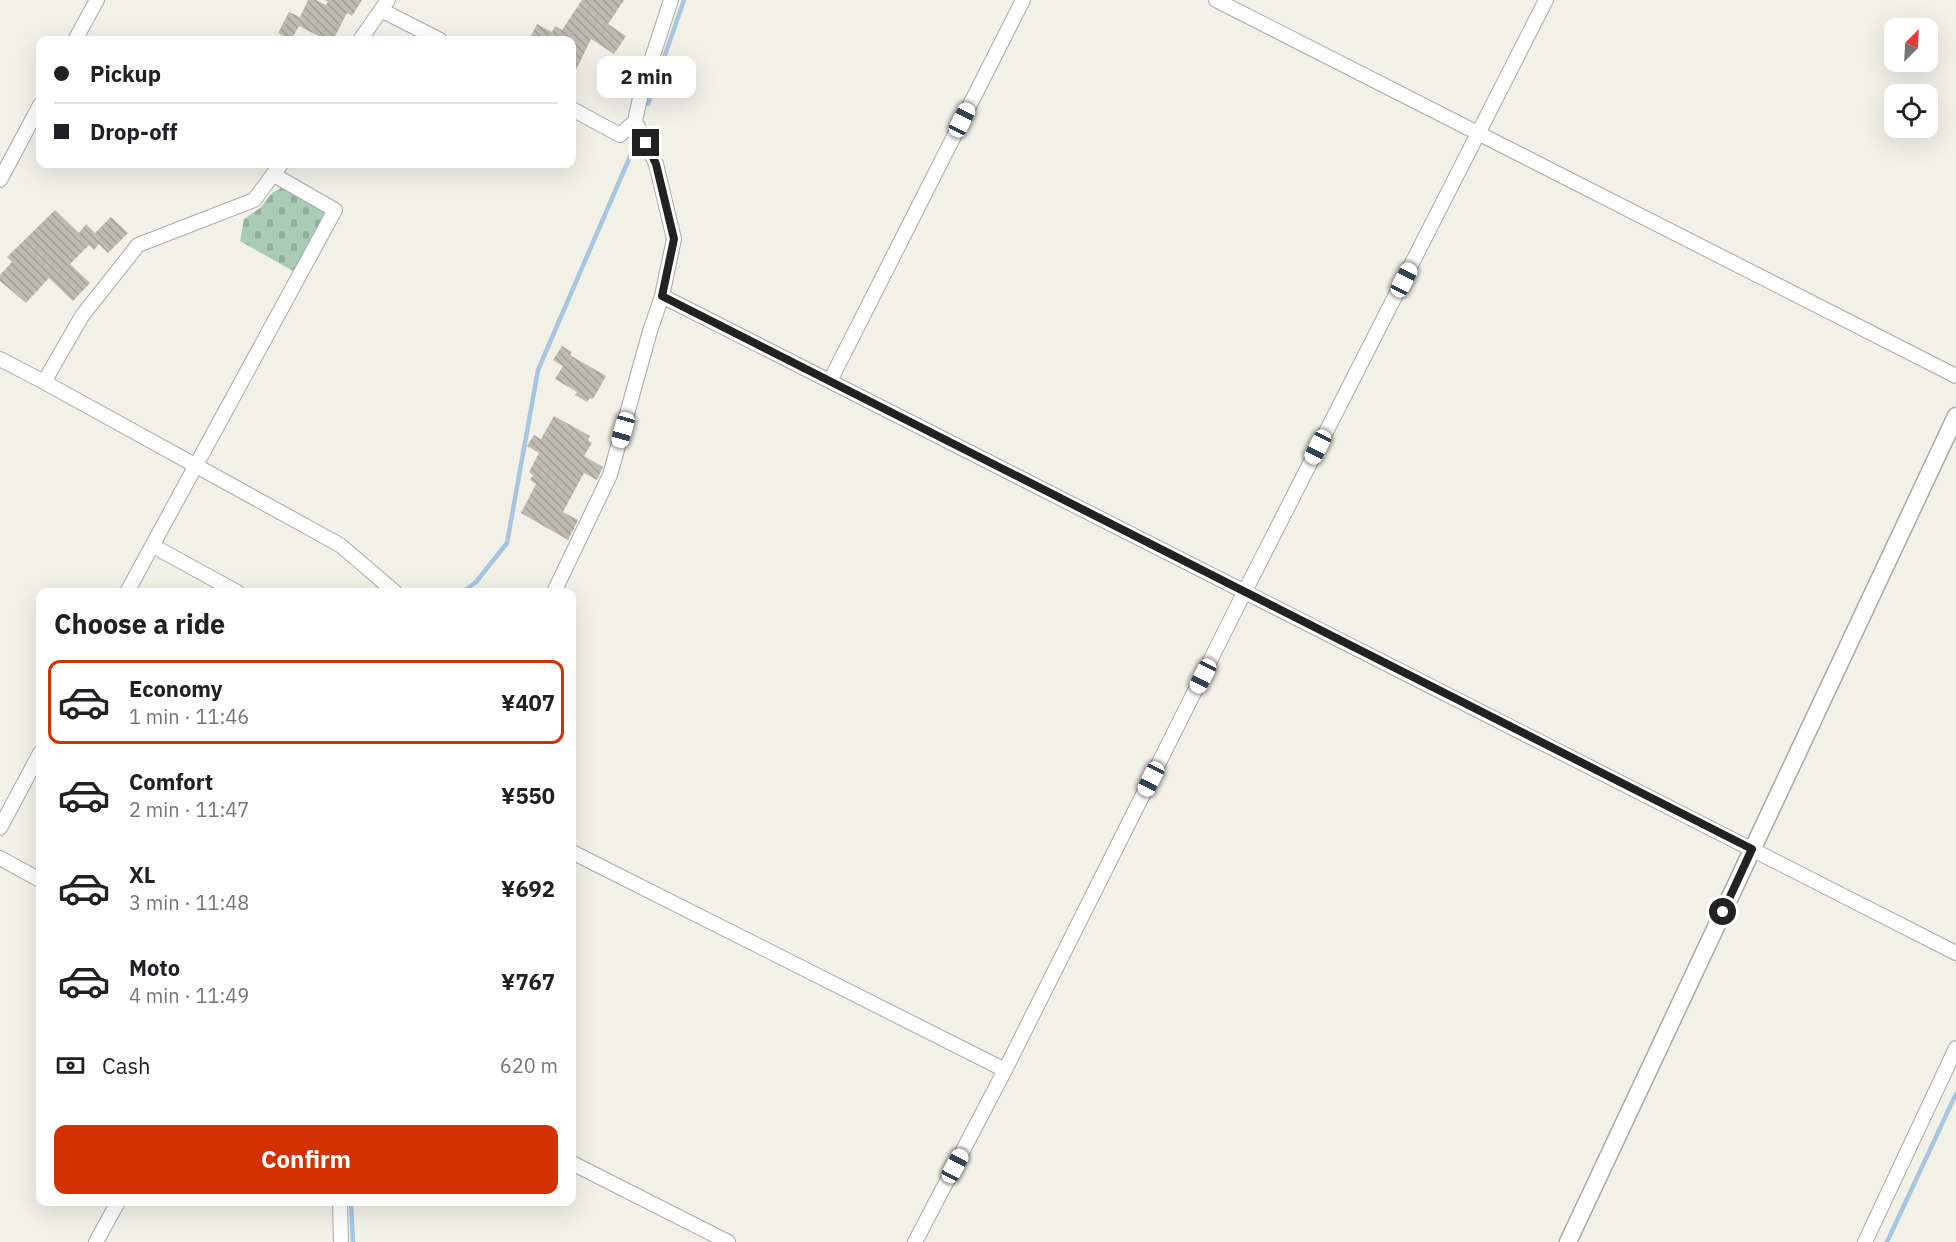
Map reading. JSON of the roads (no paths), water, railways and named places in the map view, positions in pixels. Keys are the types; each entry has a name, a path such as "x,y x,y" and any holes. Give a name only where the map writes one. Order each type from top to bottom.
{"street":[{"path":"77,36 97,0"},
{"path":"576,111 620,135 635,122 642,89 671,0"},
{"path":"830,381 1023,0"},
{"path":"1215,0 1956,376"},
{"path":"915,1242 1005,1070 1244,592 1546,0"},
{"path":"363,36 385,5 434,36"},
{"path":"0,180 36,112"},
{"path":"556,588 610,475 662,296 674,239 656,164 635,122"},
{"path":"44,382 82,316 138,245 254,200 278,169 335,210 129,588"},
{"path":"662,296 1956,953"},
{"path":"0,359 340,545 390,588"},
{"path":"1568,1242 1956,416"},
{"path":"153,546 230,588"},
{"path":"0,828 36,760"},
{"path":"576,854 1005,1070"},
{"path":"0,858 36,878"},
{"path":"1865,1242 1956,1048"},
{"path":"576,1165 728,1242"},
{"path":"96,1242 116,1206"},
{"path":"340,1206 342,1242"}],"waterway":[{"path":"648,104 684,0"},
{"path":"468,588 476,582 507,543 538,370 638,138"},
{"path":"1887,1242 1956,1094"},
{"path":"351,1206 353,1242"}]}
